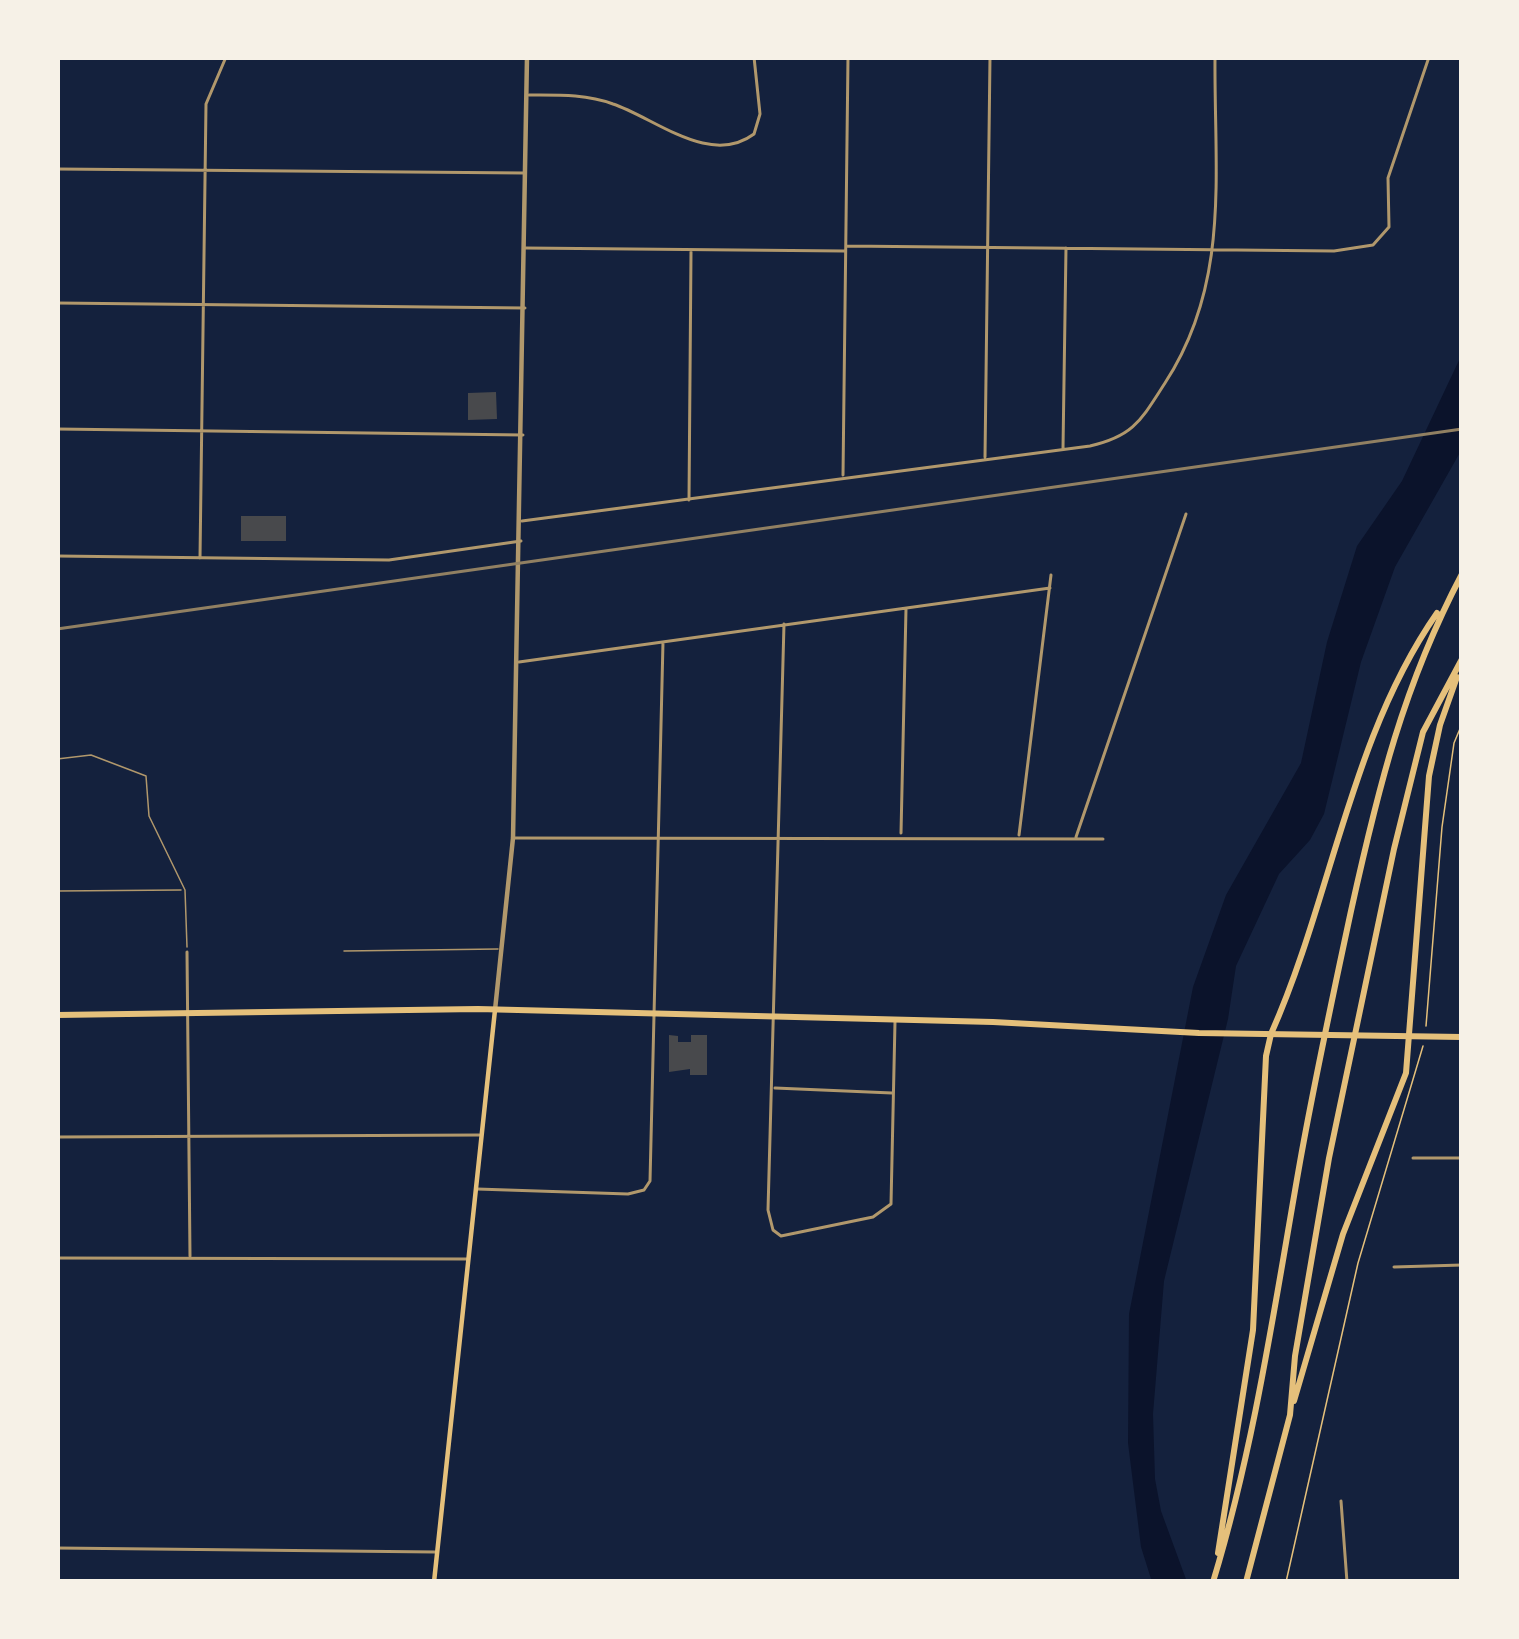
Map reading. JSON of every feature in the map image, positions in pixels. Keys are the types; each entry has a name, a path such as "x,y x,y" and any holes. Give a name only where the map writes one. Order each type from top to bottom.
{"main road":[{"path":"1213,1582 1257,1413 1318,1060 1373,812 1393,736 1430,634 1462,574"},
{"path":"1213,1582 1253,1330 1270,1034 1394,690 1422,634 1456,585"},
{"path":"1246,1582 1342,1234 1406,1073 1429,776 1462,661"},
{"path":"1290,1414 1295,1356 1329,1158 1384,890 1423,732 1462,661"},
{"path":"57,1015 495,1010 1462,1037"},
{"path":"434,1582 495,1010"}],"street":[{"path":"200,558 206,99 226,57"},
{"path":"495,1010 513,838 519,662 527,57"},
{"path":"527,95 575,94 612,103 687,139 733,144 754,134 760,122 754,57"},
{"path":"843,479 848,57"},
{"path":"986,460 990,57"},
{"path":"522,521 1063,450 1131,432 1180,361 1204,306 1213,249 1215,57"},
{"path":"525,248 1356,249 1373,245 1386,233 1391,219 1388,178 1429,57"},
{"path":"57,169 526,173"},
{"path":"1063,450 1066,247"},
{"path":"689,500 691,250"},
{"path":"57,303 525,308"},
{"path":"57,429 523,436"},
{"path":"1076,838 1186,514"},
{"path":"57,556 389,560 521,541"},
{"path":"1018,838 1051,575"},
{"path":"519,662 1049,588"},
{"path":"901,837 906,607"},
{"path":"784,624 768,1210 772,1230 792,1236 888,1210 895,1020"},
{"path":"476,1189 628,1194 644,1190 651,1170 663,642"},
{"path":"513,838 1103,839"},
{"path":"187,952 190,1256"},
{"path":"772,1088 893,1093"},
{"path":"57,1137 481,1136"},
{"path":"1413,1158 1462,1158"},
{"path":"57,1258 469,1259"},
{"path":"1394,1267 1462,1265"},
{"path":"1341,1502 1347,1582"},
{"path":"57,1548 437,1552"}],"lane":[{"path":"57,759 92,755 146,776 149,815 185,890 187,952"},
{"path":"57,891 185,890"},
{"path":"344,951 502,949"}],"water":[{"path":"1462,354 1462,449 1395,567 1361,662 1324,814 1310,840 1279,874 1236,966 1228,1019 1164,1281 1153,1414 1161,1511 1187,1582 1152,1582 1141,1547 1128,1443 1129,1314 1193,987 1226,895 1301,763 1327,642 1357,546 1402,481"}],"building":[{"path":"496,392 497,419 468,420 468,393"},
{"path":"241,516 286,516 286,541 241,541"},
{"path":"669,1035 678,1036 678,1042 691,1042 691,1035 707,1035 707,1075 690,1075 690,1069 669,1072"}],"railway":[{"path":"57,629 1462,429"}]}
